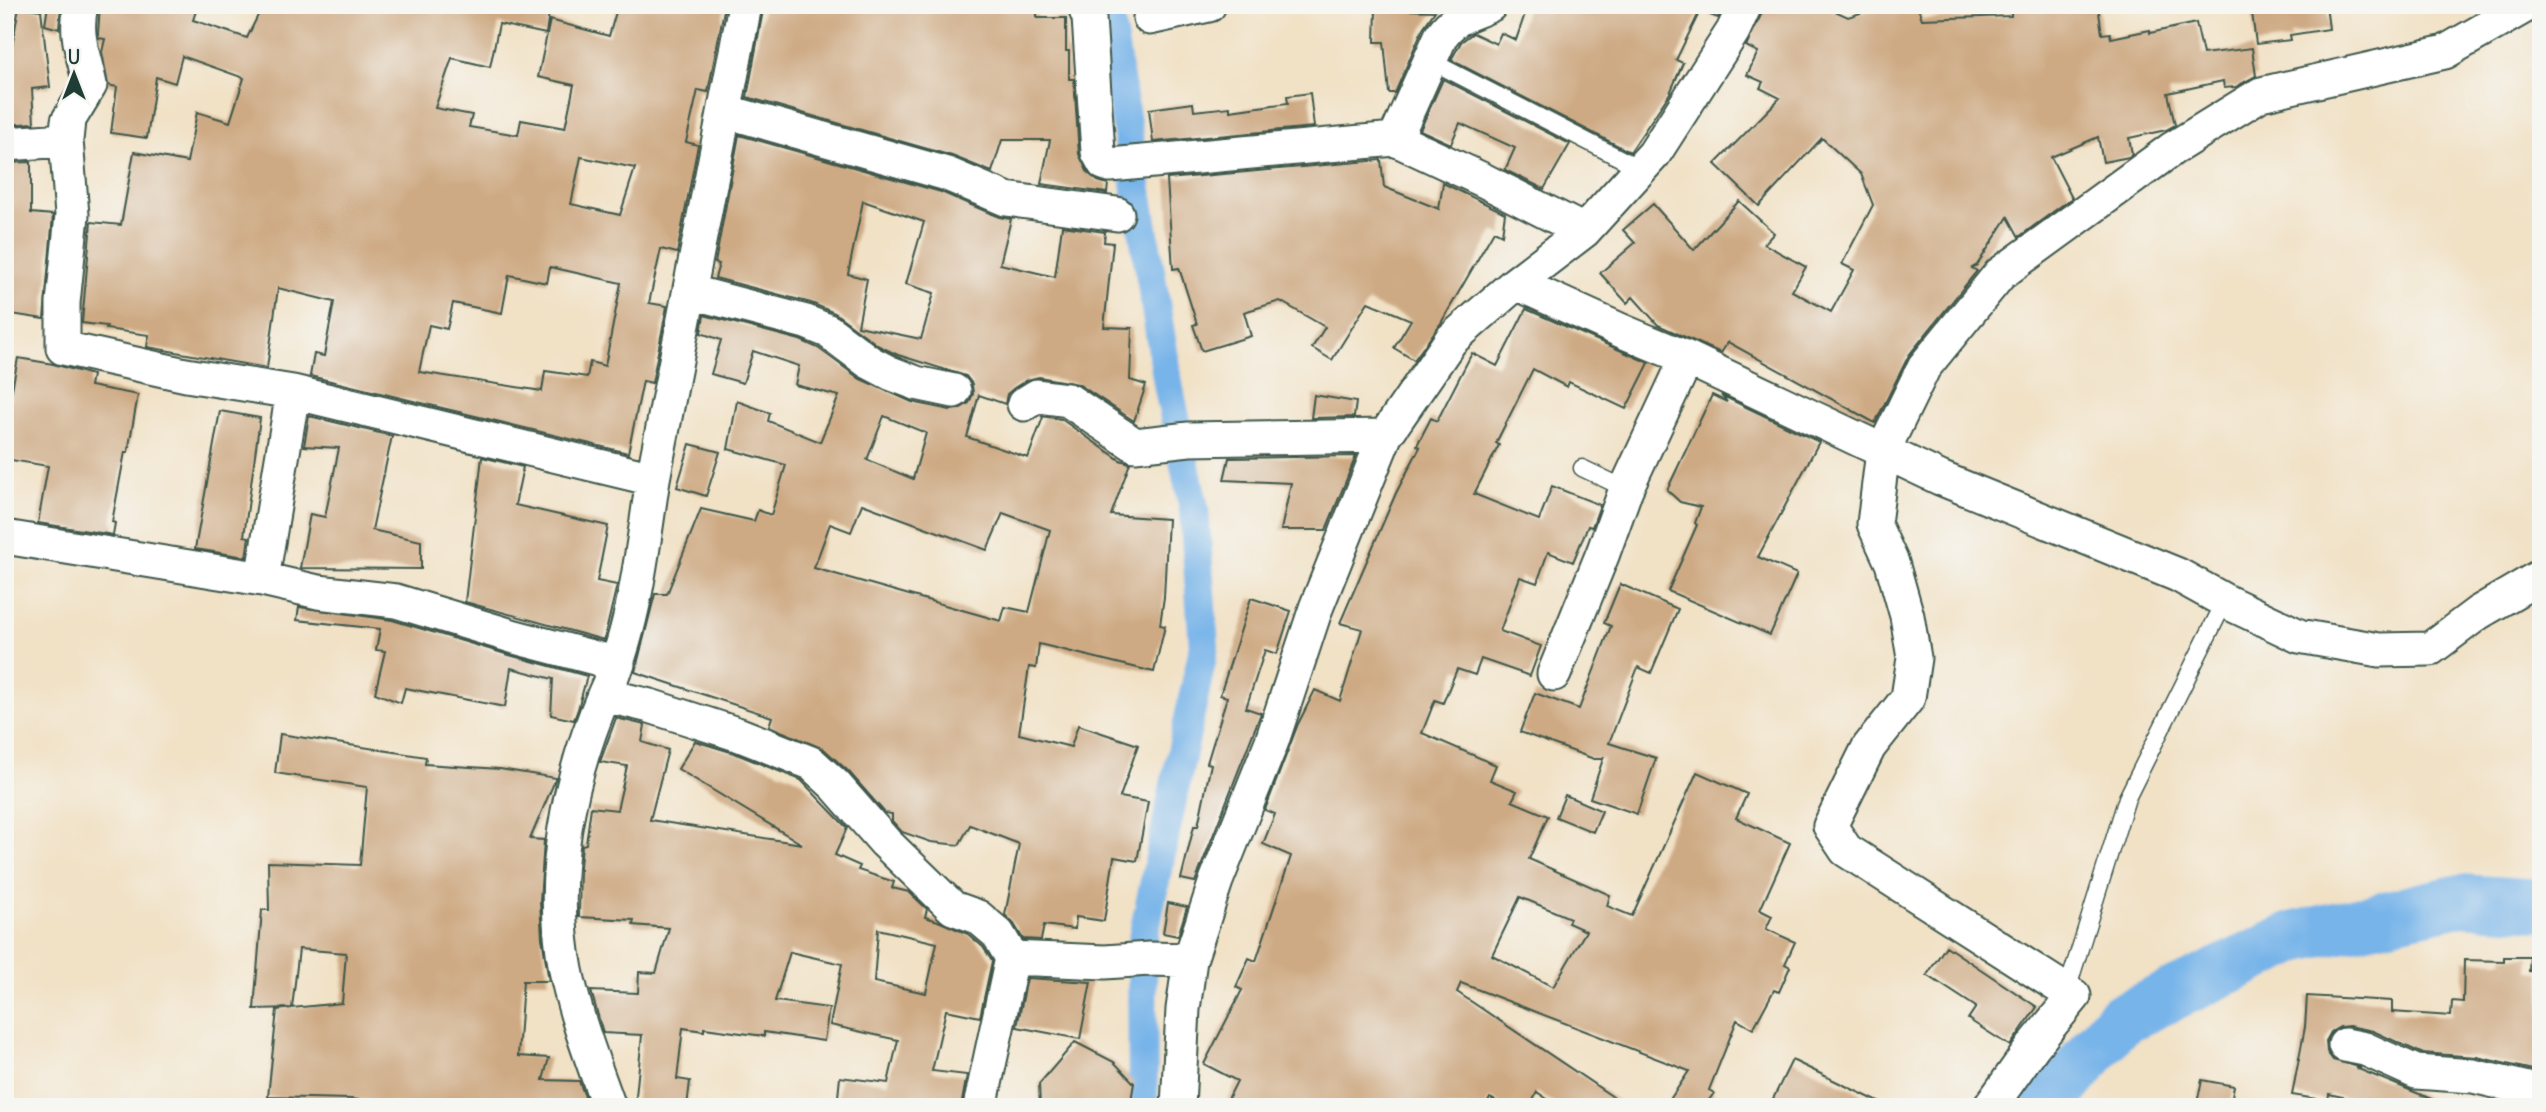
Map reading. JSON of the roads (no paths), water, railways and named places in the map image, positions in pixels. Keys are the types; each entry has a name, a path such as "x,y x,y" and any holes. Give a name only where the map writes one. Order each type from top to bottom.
{"street":[{"path":"81,5 77,22 78,40 90,85 68,121 66,140 72,215 63,303 63,348 186,375 293,392 653,479"},
{"path":"609,1107 586,1041 566,970 557,897 568,809 585,740 618,664 641,557 653,479 745,5"},
{"path":"1084,5 1089,18 1098,152 1104,163 1110,165 1395,139 1584,231"},
{"path":"1150,18 1209,5"},
{"path":"1395,139 1441,36 1450,23 1490,5"},
{"path":"1178,1107 1183,1009 1190,960 1216,881 1272,741 1317,608 1385,436 1451,340 1516,283 1584,231 1654,154 1732,31 1745,5"},
{"path":"1990,1107 2034,1045 2074,996 1846,850 1830,826 1869,747 1908,698 1914,658 1907,616 1892,563 1874,524 1883,451 1924,367 2000,274 2172,149 2261,94 2445,52 2527,5"},
{"path":"725,111 947,174 1006,199 1117,214"},
{"path":"5,144 66,140"},
{"path":"1516,283 1687,358 1940,478 2179,575 2225,601 2299,636 2379,650 2430,649 2478,613 2541,576"},
{"path":"691,292 806,322 828,331 869,362 890,373 916,383 954,391"},
{"path":"1554,674 1626,489 1687,358"},
{"path":"262,579 293,392"},
{"path":"1024,404 1037,396 1068,400 1135,445 1189,439 1385,436"},
{"path":"5,537 262,579 318,592 396,601 515,637 618,664"},
{"path":"604,695 650,706 740,735 811,763 835,785 884,842 953,908 978,916 998,934 1013,958 1003,993 981,1107"},
{"path":"1013,958 1105,962 1190,960"},
{"path":"2345,1045 2365,1049 2416,1072 2473,1076 2541,1092"}],"lane":[{"path":"1431,61 1641,169"},
{"path":"1582,468 1626,489"},
{"path":"2067,990 2127,798 2225,601"}],"waterway":[{"path":"1107,5 1169,389 1194,509 1204,647 1142,943 1143,1107"},
{"path":"2047,1107 2119,1020 2295,937 2460,900 2541,905"}]}
